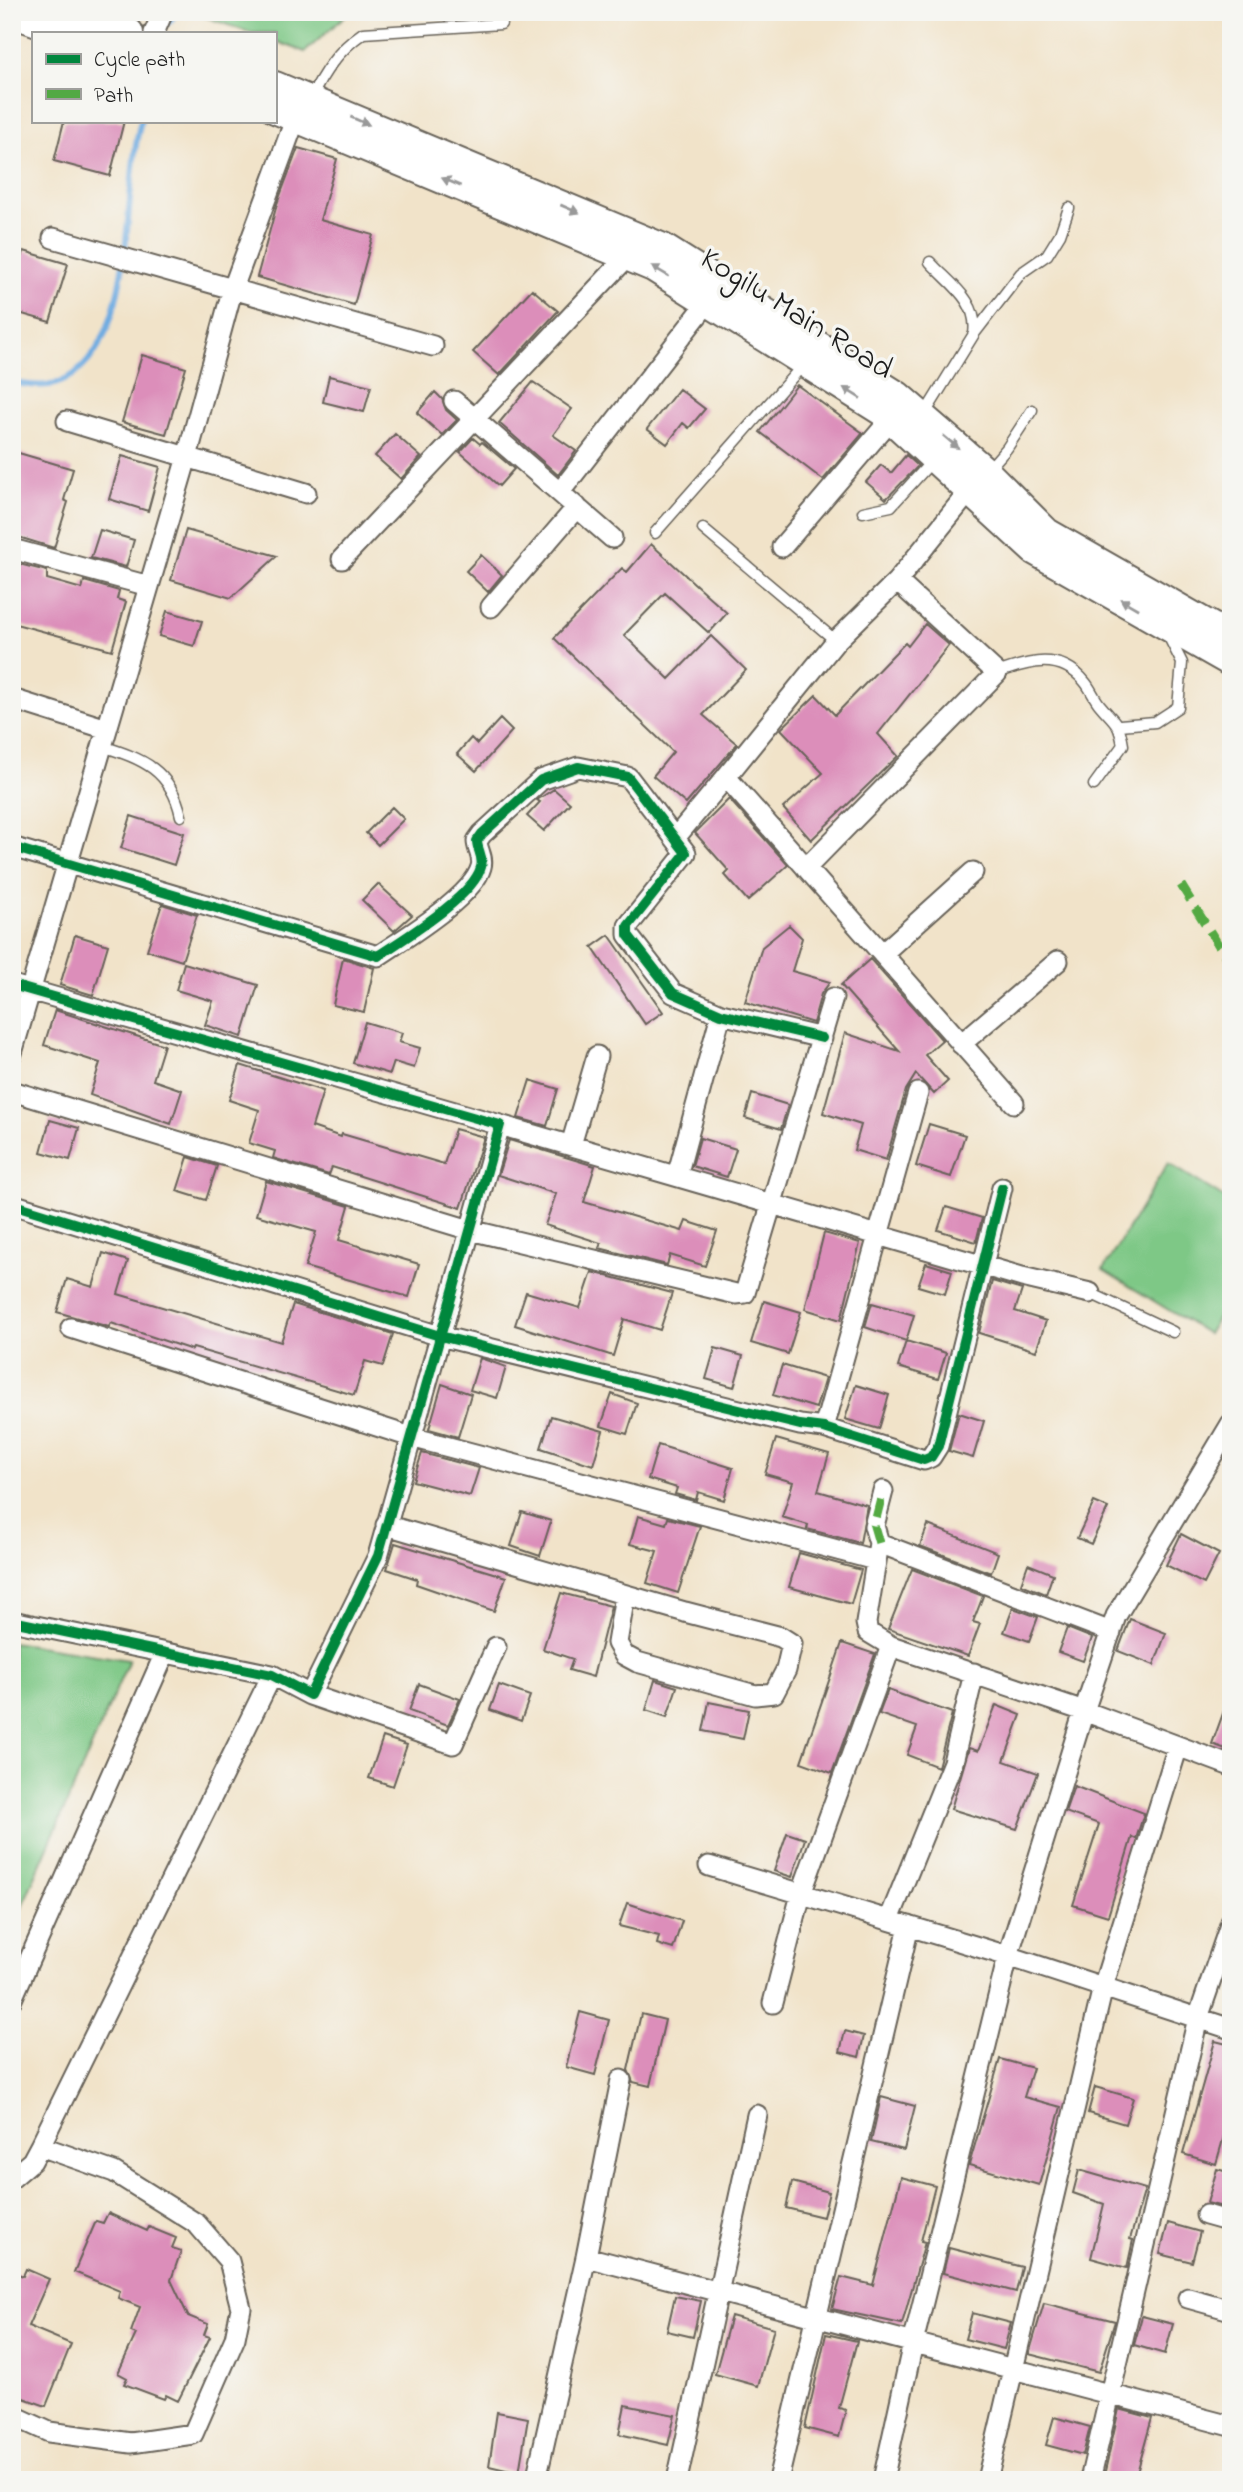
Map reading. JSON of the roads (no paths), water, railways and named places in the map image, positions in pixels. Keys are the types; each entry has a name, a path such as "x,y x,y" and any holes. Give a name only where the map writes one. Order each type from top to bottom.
{"main road":[{"path":"72,12 127,32"},
{"path":"12,13 66,32"},
{"name":"Kogilu Main Road","path":"276,87 293,109 653,267 891,419 935,459 978,481 1047,533 1231,638"},
{"name":"Kogilu Main Road","path":"293,109 663,248 898,396 978,481 1034,550 1231,662"}],"street":[{"path":"155,32 163,12"},
{"path":"12,1053 22,988 68,864 187,457 232,291 293,109"},
{"path":"53,238 433,346"},
{"path":"342,559 628,256"},
{"path":"560,492 708,302"},
{"path":"454,401 612,538"},
{"path":"782,547 891,419"},
{"path":"67,421 306,493"},
{"path":"676,836 836,641 897,580 978,481"},
{"path":"491,607 577,507"},
{"path":"12,549 149,586"},
{"path":"806,868 997,673 897,580"},
{"path":"12,699 105,738"},
{"path":"12,847 378,956 457,899 479,872 482,857 477,841 541,780 578,767 628,777 685,848 684,860 635,915 628,926 628,935 673,993 721,1014 822,1038"},
{"path":"726,777 1014,1103"},
{"path":"882,954 973,872"},
{"path":"961,1044 1058,961"},
{"path":"22,988 982,1265 1090,1293"},
{"path":"12,1091 470,1230 736,1294 745,1293 749,1288 774,1205 833,998"},
{"path":"677,1176 721,1014"},
{"path":"571,1145 597,1056"},
{"path":"824,1428 918,1093"},
{"path":"310,1695 378,1556 500,1125"},
{"path":"12,1205 440,1336 800,1425 824,1428 924,1460 932,1457 938,1446 1002,1188"},
{"path":"71,1328 411,1437 877,1552 1111,1632"},
{"path":"883,2480 912,2343 1008,1956 1084,1711 1116,1616 1231,1424"},
{"path":"883,1491 874,1526 877,1552 866,1623 868,1632 891,1646 1084,1711 1231,1766"},
{"path":"386,1525 625,1595 781,1637 792,1644 786,1670 774,1693 755,1695 637,1662 624,1655 617,1643 625,1595"},
{"path":"12,1621 272,1675 310,1695 453,1744 496,1647"},
{"path":"773,2003 801,1894 891,1646"},
{"path":"12,1999 165,1653"},
{"path":"889,1920 953,1762 974,1674"},
{"path":"12,2178 32,2161 40,2146 272,1675"},
{"path":"987,2480 1103,1987 1178,1746"},
{"path":"709,1866 1008,1956 1231,2029"},
{"path":"1090,2480 1198,2018 1231,1922"},
{"path":"778,2480 909,1926"},
{"path":"536,2480 586,2257 621,2080"},
{"path":"677,2480 757,2115"},
{"path":"12,2415 49,2432 131,2443 193,2434 235,2338 242,2308 229,2261 197,2224 114,2172 40,2146"},
{"path":"1206,2215 1231,2222"},
{"path":"586,2257 1231,2426"},
{"path":"1188,2298 1231,2309"}],"lane":[{"path":"293,109 349,43 363,33 502,24"},
{"path":"922,419 974,334 1021,274 1047,255 1060,234 1069,208"},
{"path":"930,262 971,303 976,321 974,334"},
{"path":"655,533 805,363"},
{"path":"978,481 1007,448 1032,410"},
{"path":"863,512 891,506 935,459"},
{"path":"703,529 836,641"},
{"path":"1120,725 1155,722 1178,707 1182,663 1160,621"},
{"path":"997,673 1043,660 1067,664 1120,725 1123,745 1094,785"},
{"path":"105,738 157,772 176,793 181,816"},
{"path":"1090,1293 1173,1332"}],"waterway":[{"path":"168,23 178,12"},
{"path":"12,383 40,386 55,384 82,367 101,341 114,307 122,268 141,122"}]}
